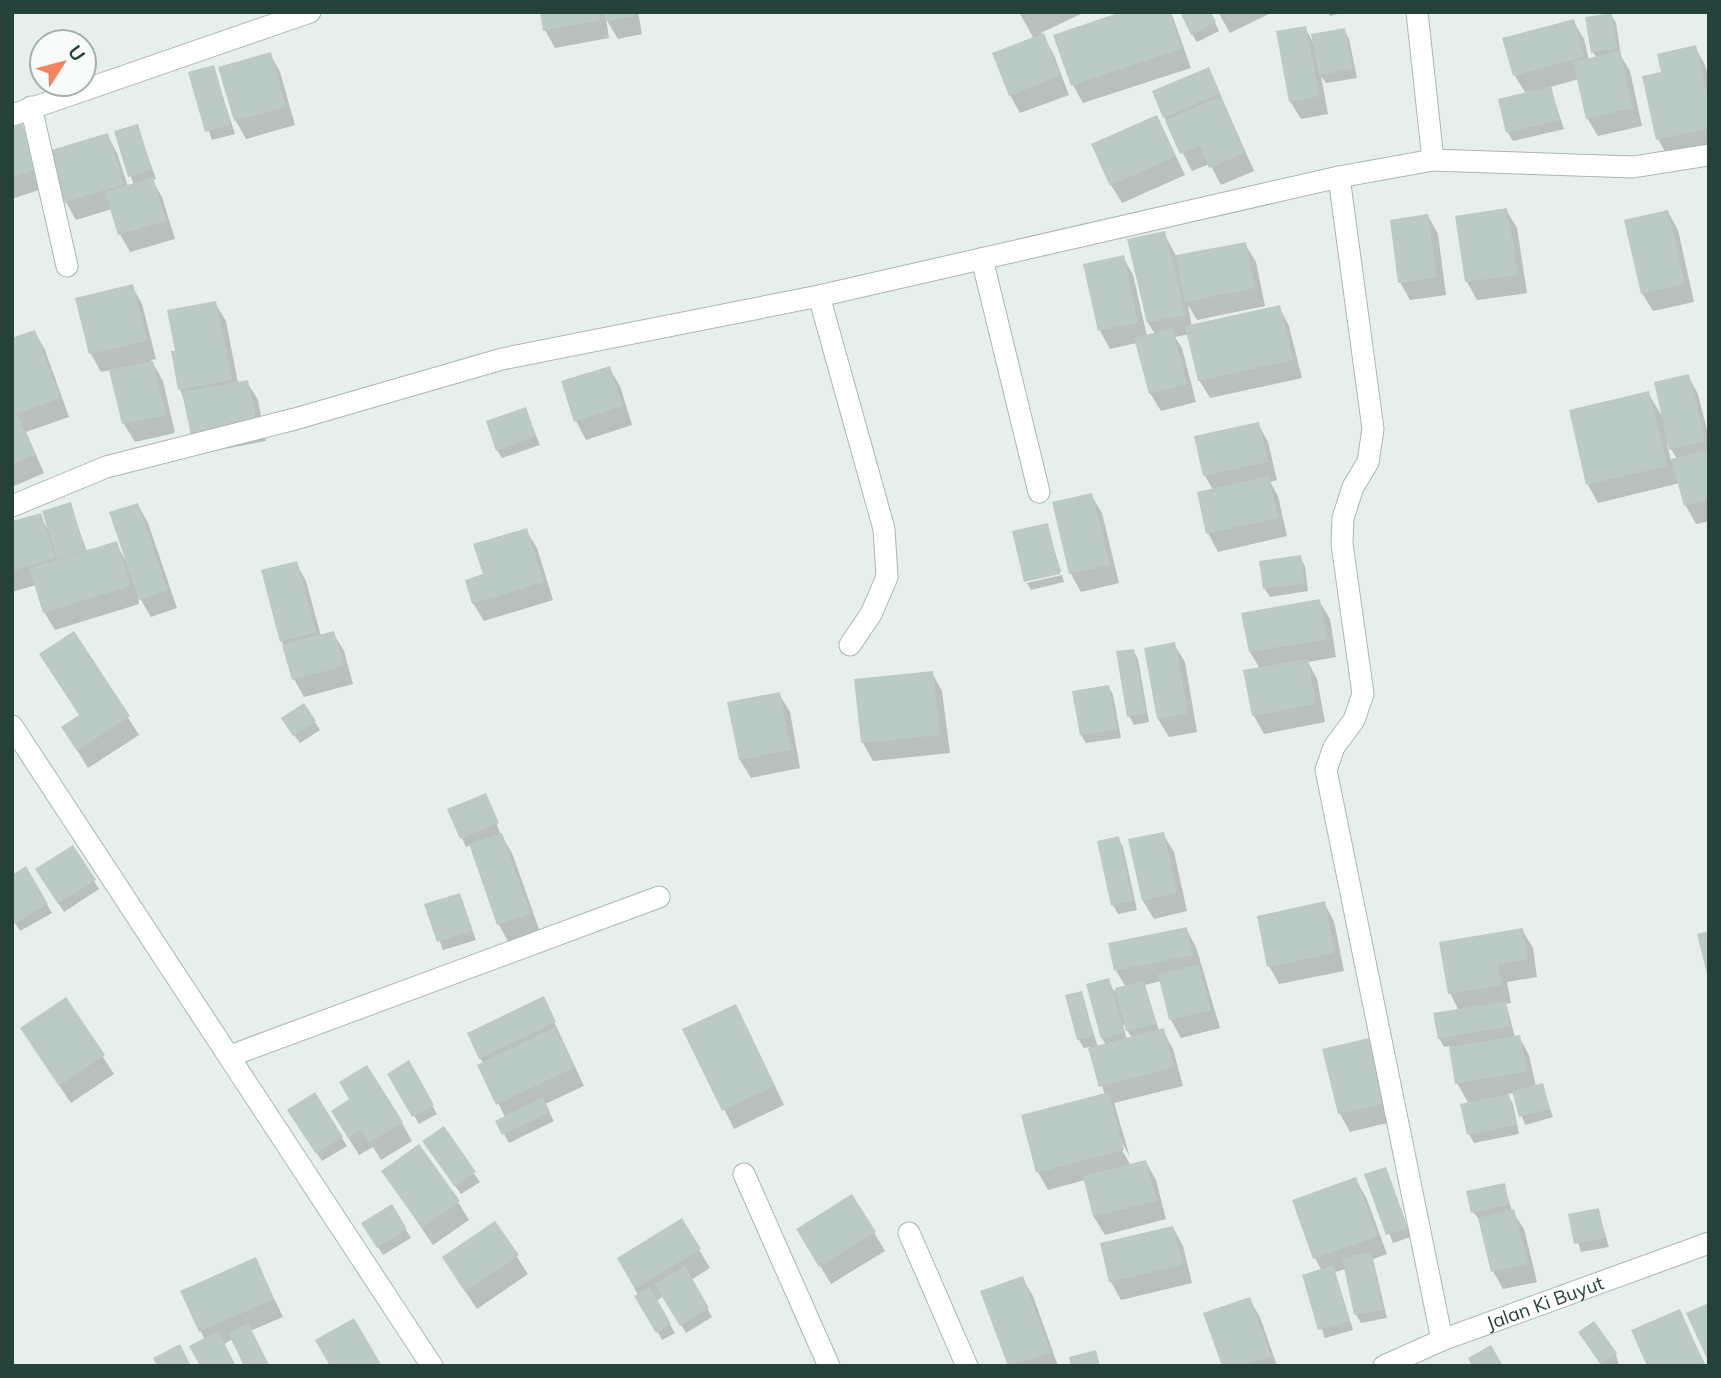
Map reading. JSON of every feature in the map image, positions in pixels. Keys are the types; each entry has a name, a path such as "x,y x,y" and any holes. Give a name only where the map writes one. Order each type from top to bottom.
{"street":[{"path":"67,267 21,111 310,12"},
{"path":"1417,12 1433,160"},
{"path":"12,506 106,467 295,419 502,359 819,296 1339,177 1433,160 1633,167 1709,155"},
{"path":"1339,177 1373,429 1368,462 1353,487 1343,518 1342,544 1363,694 1354,720 1334,747 1326,770 1442,1340"},
{"path":"982,259 1039,492"},
{"path":"819,296 884,529 887,577 871,614 850,645"},
{"path":"12,726 432,1366"},
{"path":"230,1056 659,897"},
{"path":"744,1174 829,1366"},
{"path":"909,1233 967,1366"},
{"name":"Jalan Ki Buyut","path":"1384,1366 1442,1340 1709,1243"}],"building":[{"path":"540,12 598,12 600,20 543,31"},
{"path":"604,12 632,12 633,16 606,22"},
{"path":"1121,12 1170,12 1182,49 1071,86 1053,35"},
{"path":"1180,12 1211,12 1216,22 1191,35"},
{"path":"1612,13 1617,48 1591,53 1585,17"},
{"path":"1574,19 1584,57 1513,76 1502,38"},
{"path":"1306,26 1319,96 1289,102 1276,31"},
{"path":"1345,28 1353,69 1319,75 1311,34"},
{"path":"1044,33 1060,76 1009,96 992,53"},
{"path":"1696,45 1709,101 1709,128 1656,140 1642,76 1661,72 1657,54"},
{"path":"1620,51 1633,108 1586,119 1573,62"},
{"path":"271,52 286,107 234,121 218,67"},
{"path":"214,65 231,125 205,132 188,72"},
{"path":"1209,67 1220,93 1163,118 1152,91"},
{"path":"1551,86 1560,120 1506,133 1498,99"},
{"path":"1221,96 1245,153 1209,168 1200,146 1180,154 1165,121"},
{"path":"1157,115 1176,156 1110,186 1091,144"},
{"path":"22,124 38,169 12,178 12,127"},
{"path":"138,124 152,170 128,177 114,131"},
{"path":"108,133 124,184 64,203 48,151"},
{"path":"153,177 166,221 118,235 105,192"},
{"path":"1507,208 1518,275 1465,282 1455,216"},
{"path":"1668,210 1685,284 1641,294 1624,220"},
{"path":"1428,214 1437,278 1398,283 1390,220"},
{"path":"1165,231 1185,315 1147,323 1127,239"},
{"path":"1246,242 1255,288 1185,302 1176,255"},
{"path":"1124,255 1138,323 1098,331 1083,264"},
{"path":"133,284 147,341 89,354 75,298"},
{"path":"216,301 232,380 178,390 171,351 175,351 167,310"},
{"path":"1280,305 1293,360 1198,381 1185,326"},
{"path":"1172,328 1187,384 1149,394 1134,338"},
{"path":"35,330 60,398 12,416 12,338"},
{"path":"153,361 166,415 122,424 109,370"},
{"path":"610,366 623,406 574,422 561,381"},
{"path":"1689,374 1705,441 1669,450 1654,382"},
{"path":"248,380 257,423 191,436 182,392"},
{"path":"1649,391 1667,466 1586,485 1569,410"},
{"path":"526,407 536,436 496,451 486,421"},
{"path":"18,415 35,455 12,464 12,418"},
{"path":"1259,422 1268,462 1203,476 1194,436"},
{"path":"1709,449 1709,500 1684,506 1671,459"},
{"path":"1269,476 1278,518 1206,534 1197,492"},
{"path":"1092,493 1110,565 1069,574 1052,502"},
{"path":"71,502 85,550 57,559 42,511"},
{"path":"138,503 168,590 139,600 109,512"},
{"path":"41,513 55,558 12,571 12,521"},
{"path":"1048,523 1060,574 1024,582 1012,531"},
{"path":"527,528 544,582 472,604 465,580 483,574 473,544"},
{"path":"117,541 130,586 43,613 29,568"},
{"path":"1301,555 1305,583 1263,589 1259,561"},
{"path":"297,561 316,632 280,642 261,570"},
{"path":"1320,599 1327,639 1249,652 1241,613"},
{"path":"74,631 130,716 77,751 61,727 79,715 39,654"},
{"path":"334,631 344,666 292,680 282,645"},
{"path":"1175,642 1188,714 1157,719 1144,648"},
{"path":"1134,649 1146,714 1127,717 1116,651"},
{"path":"1308,659 1316,704 1252,716 1243,670"},
{"path":"933,671 940,735 861,743 854,679"},
{"path":"1109,685 1117,729 1080,735 1072,691"},
{"path":"780,692 791,750 739,760 727,702"},
{"path":"304,703 316,721 293,736 281,718"},
{"path":"486,793 499,823 460,839 447,809"},
{"path":"1164,832 1177,893 1142,901 1128,839"},
{"path":"502,833 531,914 497,925 469,844"},
{"path":"1119,836 1133,901 1111,906 1097,841"},
{"path":"73,845 96,880 58,904 35,869"},
{"path":"26,866 48,904 14,924 12,875"},
{"path":"460,893 473,931 437,942 424,904"},
{"path":"1325,901 1335,953 1267,967 1257,916"},
{"path":"1187,927 1193,955 1114,971 1108,943"},
{"path":"1523,928 1528,959 1498,964 1502,985 1448,994 1439,942"},
{"path":"1709,931 1709,977 1708,978 1697,934"},
{"path":"1199,964 1211,1010 1169,1020 1158,974"},
{"path":"1109,978 1124,1033 1101,1039 1086,984"},
{"path":"1144,981 1156,1024 1126,1031 1115,988"},
{"path":"1082,991 1094,1036 1077,1040 1065,995"},
{"path":"544,996 556,1022 479,1059 467,1033"},
{"path":"66,997 105,1055 59,1086 20,1028"},
{"path":"1506,1001 1510,1026 1438,1039 1433,1013"},
{"path":"736,1004 775,1086 722,1111 682,1029"},
{"path":"555,1027 575,1067 496,1105 477,1065"},
{"path":"1164,1028 1174,1067 1099,1087 1088,1048"},
{"path":"1520,1035 1527,1071 1455,1084 1449,1047"},
{"path":"1369,1038 1386,1103 1338,1114 1322,1049"},
{"path":"409,1060 434,1105 412,1117 387,1074"},
{"path":"367,1065 403,1122 369,1143 361,1130 348,1138 331,1111 349,1099 339,1082"},
{"path":"1543,1083 1550,1109 1519,1117 1512,1091"},
{"path":"315,1092 343,1137 316,1154 287,1110"},
{"path":"1109,1092 1124,1150 1036,1173 1021,1115"},
{"path":"1509,1094 1516,1125 1467,1135 1460,1104"},
{"path":"543,1097 550,1112 502,1135 495,1121"},
{"path":"444,1126 476,1172 455,1187 422,1141"},
{"path":"419,1144 460,1201 422,1228 381,1171"},
{"path":"1146,1160 1157,1201 1093,1217 1083,1176"},
{"path":"1386,1167 1408,1228 1386,1235 1364,1174"},
{"path":"1356,1177 1378,1236 1313,1259 1292,1200"},
{"path":"1505,1183 1509,1205 1471,1213 1466,1191"},
{"path":"852,1194 876,1232 819,1267 796,1229"},
{"path":"392,1204 407,1229 377,1248 361,1223"},
{"path":"1599,1208 1605,1238 1574,1244 1568,1214"},
{"path":"1514,1209 1528,1264 1491,1272 1478,1218"},
{"path":"682,1218 701,1249 635,1289 617,1258"},
{"path":"495,1221 519,1255 465,1292 442,1257"},
{"path":"1173,1226 1183,1265 1109,1282 1100,1243"},
{"path":"1371,1252 1383,1310 1354,1315 1342,1258"},
{"path":"256,1257 274,1299 199,1332 180,1291"},
{"path":"1333,1265 1350,1321 1318,1330 1302,1275"},
{"path":"685,1266 709,1308 680,1326 654,1284"},
{"path":"1023,1276 1051,1353 1008,1366 980,1291"},
{"path":"650,1287 671,1324 656,1333 634,1296"},
{"path":"1250,1297 1271,1356 1242,1366 1222,1366 1203,1313"},
{"path":"1709,1303 1709,1363 1686,1313"},
{"path":"1680,1309 1705,1366 1647,1366 1631,1330"},
{"path":"354,1318 382,1366 330,1366 315,1340"},
{"path":"1594,1321 1617,1353 1601,1365 1578,1332"},
{"path":"248,1323 269,1365 244,1366 228,1333"},
{"path":"218,1331 236,1366 200,1366 189,1346"},
{"path":"180,1344 191,1366 157,1366 153,1358"},
{"path":"1491,1345 1503,1366 1472,1366 1468,1358"},
{"path":"1096,1350 1100,1366 1071,1366 1069,1357"}]}
